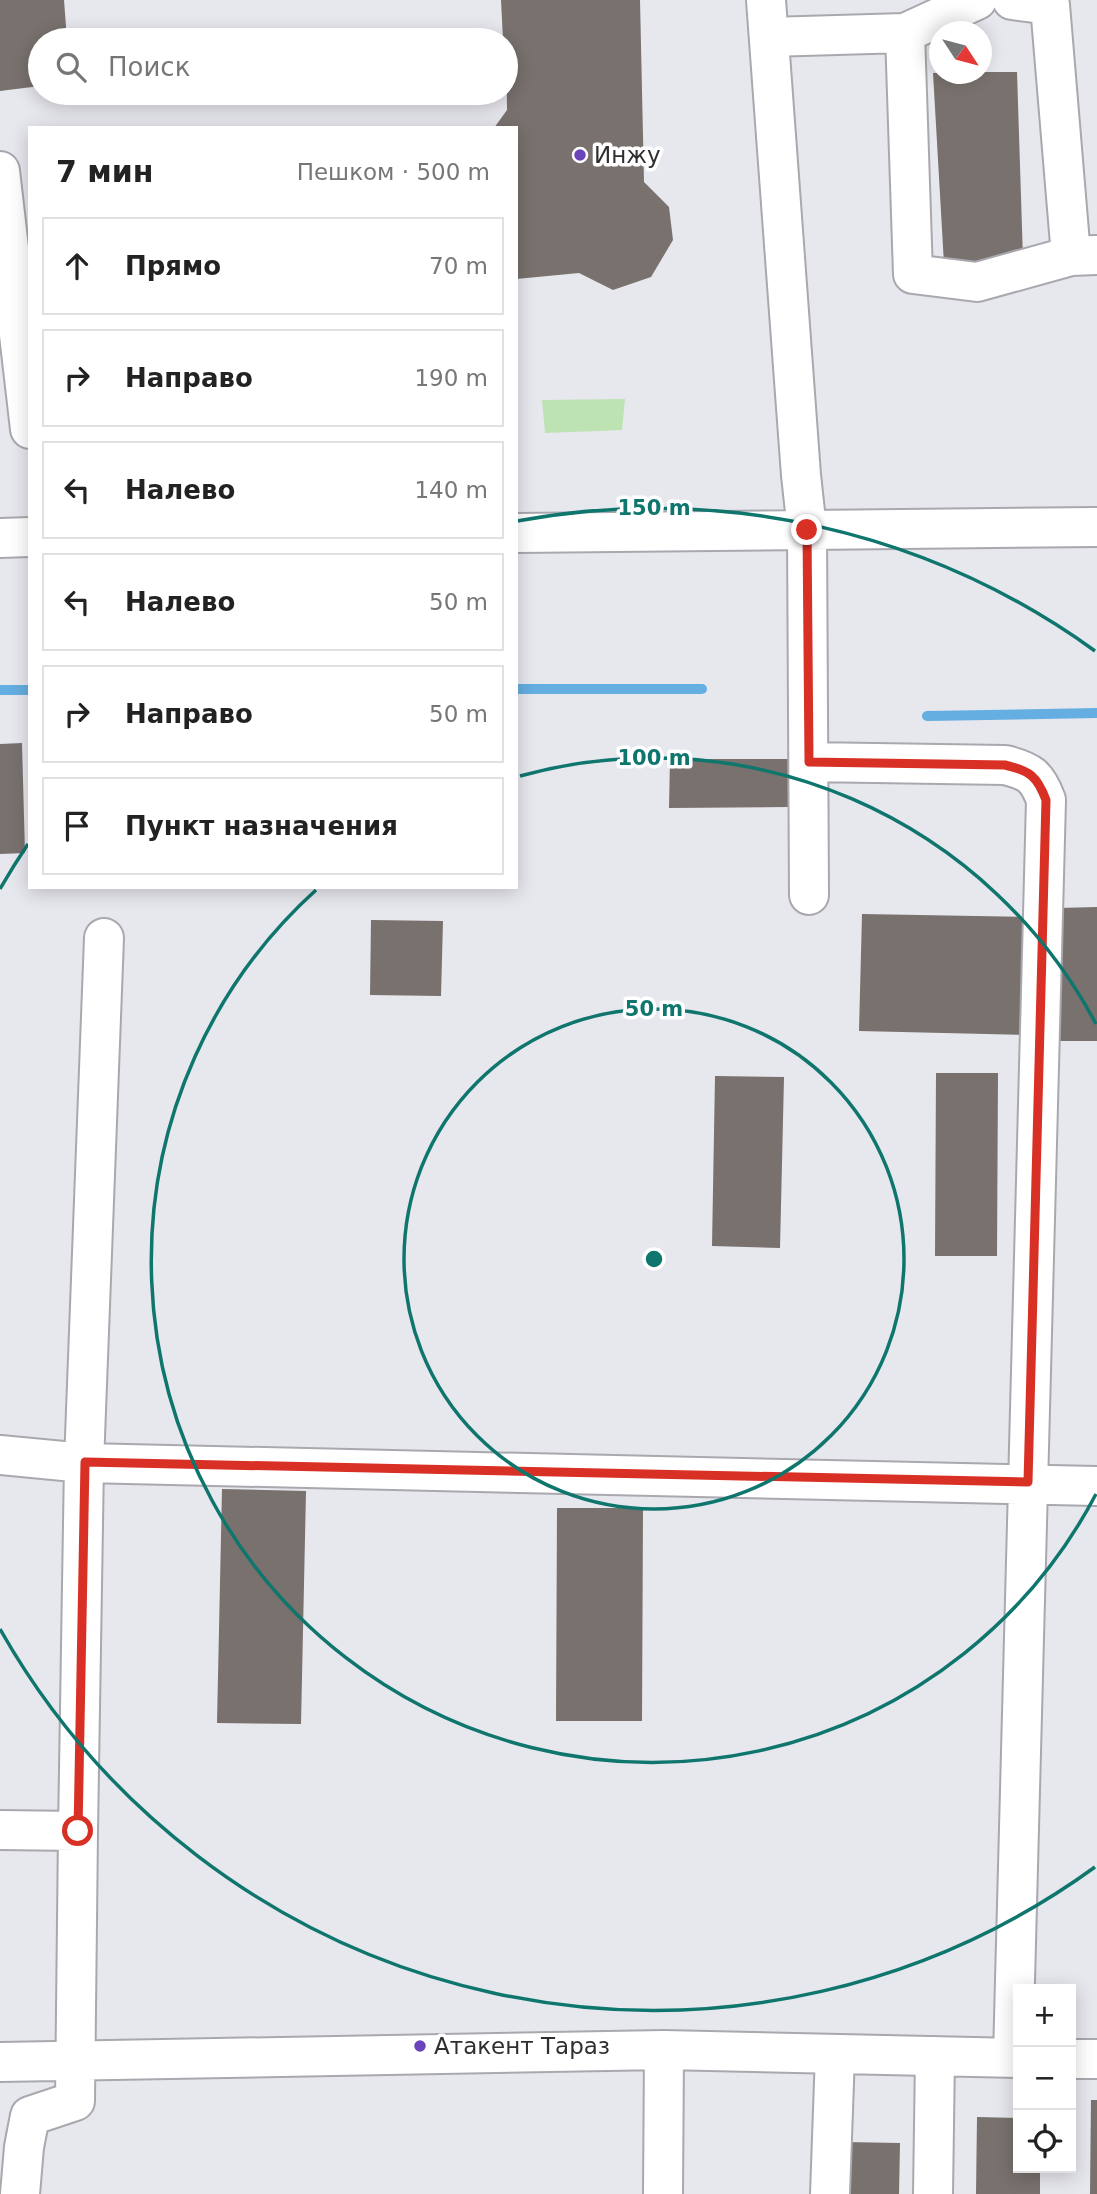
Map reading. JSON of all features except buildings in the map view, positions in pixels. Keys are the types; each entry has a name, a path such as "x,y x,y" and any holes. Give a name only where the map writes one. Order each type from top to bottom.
{"street":[{"path":"809,895 807,530 768,18 905,33 977,0"},
{"path":"905,33 913,274 977,282 1084,255 1050,5 1012,0"},
{"path":"0,171 28,412"},
{"path":"518,533 1097,527"},
{"path":"0,538 28,537"},
{"path":"809,762 1005,765 1023,769 1039,781 1046,800 1015,2047"},
{"path":"20,2194 30,2116 75,2101 85,1462 104,938"},
{"path":"0,1455 85,1462 1028,1482 1097,1486"},
{"path":"0,1830 78,1831"},
{"path":"0,2062 664,2050 1013,2058"},
{"path":"663,2194 664,2050"},
{"path":"830,2194 835,2054"},
{"path":"933,2194 935,2056"},
{"path":"1076,2059 1097,2059"}],"green space":[{"path":"625,399 622,430 545,433 542,400"}],"waterway":[{"path":"518,689 702,689"},
{"path":"0,690 28,690"},
{"path":"927,716 1097,713"}],"place":[{"name":"Инжу","path":"580,155"},
{"name":"Атакент Тараз","path":"420,2046"}],"route":[{"path":"78,1831 85,1462 1028,1482 1046,800 1039,781 1023,769 1005,765 809,762 807,530"}]}
